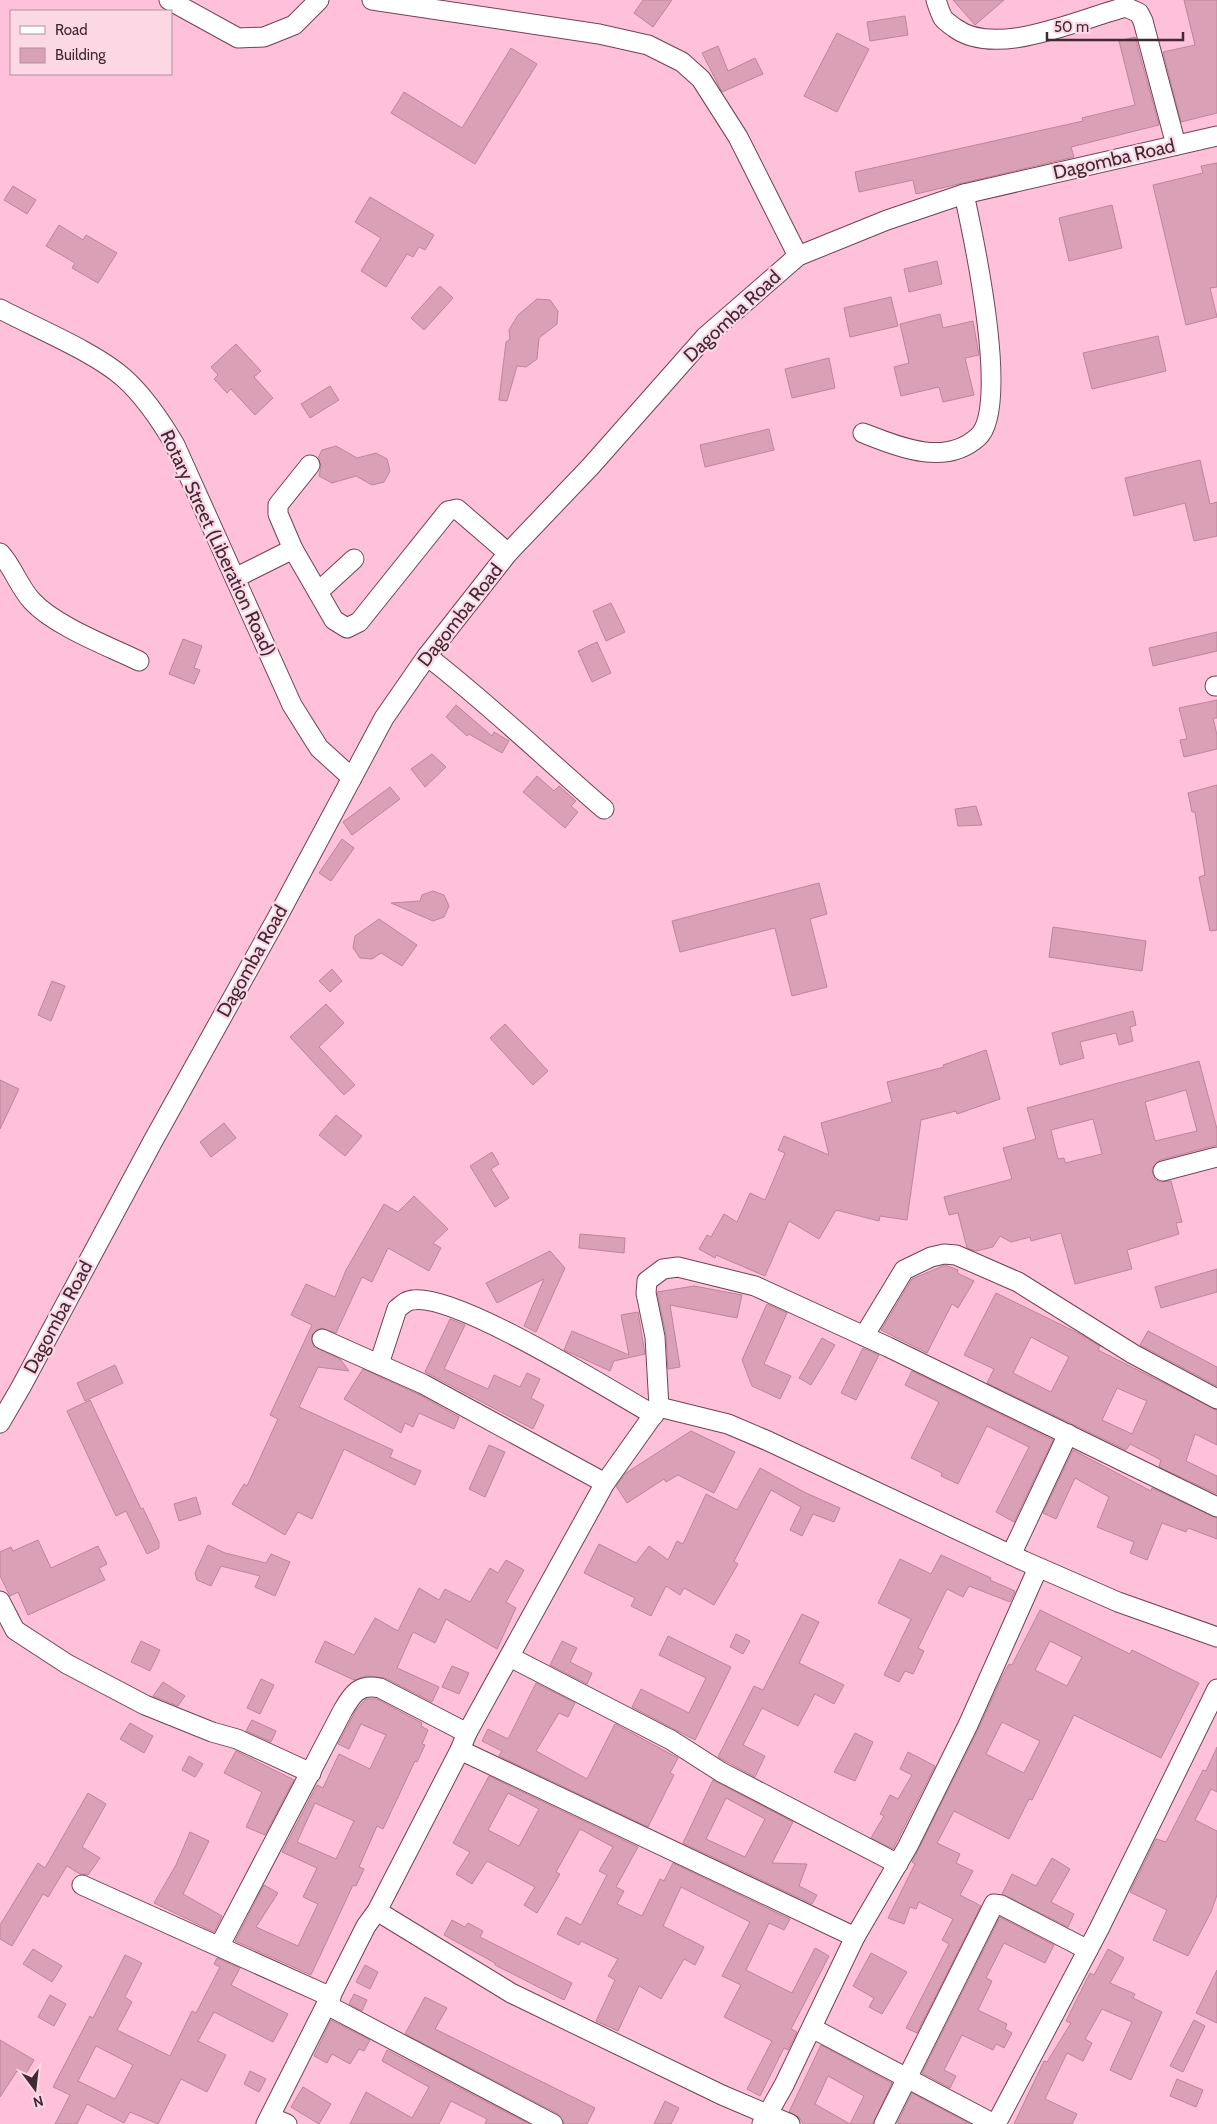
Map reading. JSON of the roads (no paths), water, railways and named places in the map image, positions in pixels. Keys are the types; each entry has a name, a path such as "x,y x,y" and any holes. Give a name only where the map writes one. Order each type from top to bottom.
{"street":[{"path":"170,0 238,38 264,37 294,25 319,0"},
{"path":"372,0 599,34 648,45 682,62 701,79 738,137 798,256"},
{"path":"936,0 944,19 962,33 986,38 1019,38 1088,21 1126,7 1139,13 1143,21 1176,145"},
{"name":"Dagomba Road","path":"0,1423 384,718 427,656 508,553 591,466 705,337 798,256 887,220 964,194 1217,136"},
{"path":"863,433 901,448 932,453 962,447 980,436 989,414 989,344 982,280 964,194"},
{"name":"Rotary Street (Liberation Road)","path":"0,309 96,359 123,377 162,421 175,445 292,705 319,748 352,778"},
{"path":"310,465 278,505 278,514 293,548 334,620 347,628 359,622 448,511 457,510 508,553"},
{"path":"235,578 293,548"},
{"path":"0,553 8,562 31,600 49,616 139,661"},
{"path":"318,592 354,559"},
{"path":"427,656 460,682 530,746 604,809"},
{"path":"1163,1171 1217,1157"},
{"path":"864,1336 904,1270 931,1257 944,1254 956,1255 1018,1282 1133,1354 1217,1399"},
{"path":"274,2122 329,2001 366,1926 377,1911 463,1742 605,1483 657,1411 654,1337 646,1294 647,1281 663,1269 678,1267 755,1286 864,1336 1217,1507"},
{"path":"379,1364 397,1309 413,1300 424,1300 458,1308 657,1411 728,1424 1038,1568 1118,1602 1217,1637"},
{"path":"322,1339 424,1384 605,1483"},
{"path":"1011,1555 1068,1434"},
{"path":"765,2119 812,2028 855,1937 898,1864 968,1725 1038,1568"},
{"path":"0,1602 15,1630 67,1664 145,1705 212,1732 237,1739 311,1773"},
{"path":"510,1657 645,1727 721,1772 898,1864"},
{"path":"220,1945 351,1696 368,1686 380,1688 463,1742 855,1937"},
{"path":"812,2028 995,2124 1088,1950 1217,1689"},
{"path":"82,1885 220,1945 329,2001 553,2124"},
{"path":"884,2124 994,1904 1001,1904 1088,1950"},
{"path":"377,1911 511,1993 722,2095 765,2119 790,2124"}]}
